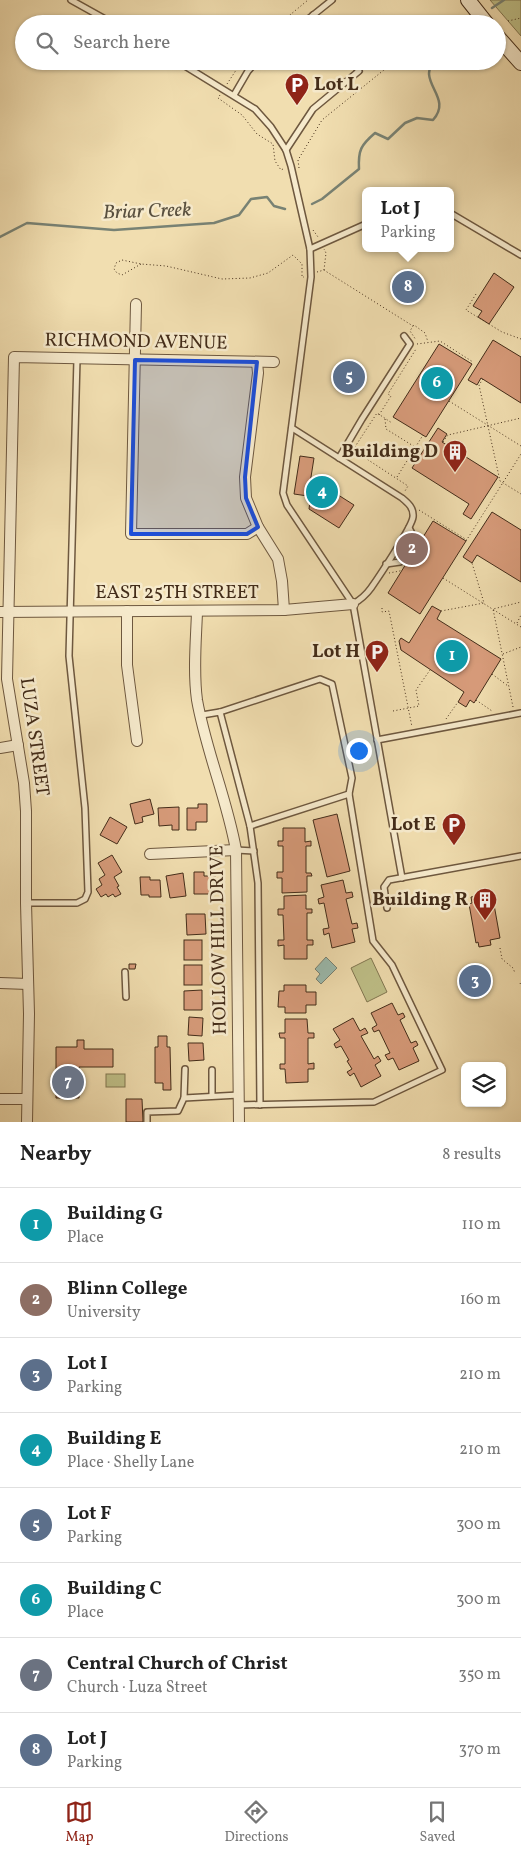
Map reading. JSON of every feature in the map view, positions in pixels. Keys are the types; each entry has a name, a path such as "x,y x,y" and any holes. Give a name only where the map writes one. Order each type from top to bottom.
{"main road":[{"path":"468,0 480,15"},
{"path":"506,46 521,63"}],"street":[{"path":"136,304 131,534 247,534 258,527"},
{"name":"RICHMOND AVENUE","path":"14,358 274,362"},
{"name":"LUZA STREET","path":"14,358 4,612 8,679 24,784 26,811 29,1014 27,1122"},
{"path":"257,362 258,374 245,477 246,498 258,527 278,559 284,610"},
{"name":"EAST 25TH STREET","path":"4,612 198,612 284,610 353,604"},
{"path":"127,611 127,665 137,741"},
{"name":"HOLLOW HILL DRIVE","path":"198,612 195,658 197,701 232,828 236,850 239,1122"},
{"path":"0,748 18,745"},
{"path":"150,854 236,850"},
{"path":"0,983 28,984"},
{"path":"0,1099 27,1099"}],"lane":[{"path":"71,0 98,15"},
{"path":"313,15 332,0"},
{"path":"192,70 255,109 271,127 286,150 292,166 310,249 311,277 283,493 287,505 353,604 402,878"},
{"path":"234,95 249,70"},
{"path":"286,150 313,109 358,70"},
{"path":"454,215 521,255"},
{"path":"310,249 362,226"},
{"path":"339,458 410,344 404,336"},
{"path":"26,903 77,903 85,899 88,892 84,808 69,656 77,359"},
{"path":"292,428 402,498 410,505 414,516 371,588 361,599 353,604"},
{"path":"386,564 400,562 414,538 408,528"},
{"path":"184,1098 212,1096 260,1105 374,1102 442,1070 392,965 373,941 349,794 352,778 332,684 320,679 220,712 202,715"},
{"path":"220,712 250,826 258,883 260,1105"},
{"path":"377,740 521,713"},
{"path":"250,826 349,794"},
{"path":"236,850 254,851"},
{"path":"387,908 384,887 389,880 521,856"},
{"path":"125,972 126,997"},
{"path":"147,1122 147,1112 178,1111 184,1098 185,1069"},
{"path":"212,1070 212,1096"}],"path":[{"path":"290,15 308,0"},
{"path":"508,21 521,18"},
{"path":"236,70 218,98 238,111 258,134 270,141 274,148 275,161 281,170 286,168"},
{"path":"301,175 298,160 322,120 384,70"},
{"path":"310,225 318,238"},
{"path":"324,249 326,254 324,270"},
{"path":"141,264 122,275 114,269 119,261 166,266 222,279 250,278 268,273 293,255 302,264 302,277 305,278"},
{"path":"317,272 324,270 413,326 414,324 425,333 428,343"},
{"path":"476,294 466,310 492,327 521,339"},
{"path":"379,415 391,396 388,394 415,351 414,336 410,331 413,326"},
{"path":"416,344 440,341 473,362"},
{"path":"483,379 479,385 500,481 521,494"},
{"path":"449,401 521,446"},
{"path":"349,456 376,413 392,423"},
{"path":"385,418 386,429 416,447"},
{"path":"443,442 448,435 521,418"},
{"path":"397,478 423,435"},
{"path":"353,450 408,486 405,491"},
{"path":"419,510 467,541 521,454"},
{"path":"417,505 419,516"},
{"path":"472,563 484,603"},
{"path":"386,575 400,571 404,564"},
{"path":"443,578 521,626"},
{"path":"493,609 521,602"},
{"path":"441,611 484,603"},
{"path":"382,608 382,612 389,611 412,727"},
{"path":"493,609 514,708 507,709"},
{"path":"516,624 521,615"},
{"path":"502,654 521,648"},
{"path":"393,711 419,706 416,690 430,670"},
{"path":"492,674 509,686"},
{"path":"476,700 494,712 484,714"},
{"path":"440,728 458,702"},
{"path":"500,948 502,960 513,968 515,972"}],"highlighted area":[{"path":"135,360 257,362 245,477 246,498 258,527 247,534 131,534"}],"green space":[{"path":"490,0 521,0 521,36 506,19 506,15 503,15"},
{"path":"371,958 387,992 367,1002 351,968"},
{"path":"106,1074 125,1074 125,1087 106,1087"}],"water":[{"path":"326,957 337,968 321,984 316,979 320,974 315,969"}],"building":[{"path":"494,273 514,287 489,324 478,317 482,311 473,306"},
{"path":"493,340 521,357 521,403 481,378 477,385 468,380"},
{"path":"439,344 472,364 426,437 393,417"},
{"name":"Building D","path":"438,428 447,434 442,442 498,477 471,519 463,514 469,504 412,468"},
{"path":"300,456 314,458 308,496 294,494"},
{"path":"313,479 354,505 339,528 309,509"},
{"path":"492,512 521,530 521,582 477,555 472,563 463,557"},
{"path":"433,521 466,541 420,614 388,593 409,559 399,553 404,544 415,550"},
{"path":"432,606 441,611 437,619 501,659 474,703 470,700 466,707 458,702 464,692 401,650 399,641 401,638 409,643"},
{"path":"150,799 154,814 142,817 143,822 135,824 130,804"},
{"path":"198,804 207,804 207,822 196,822 196,830 187,830 187,808 198,808"},
{"path":"179,807 179,830 172,830 172,825 159,826 158,808"},
{"path":"337,814 350,871 327,877 313,820"},
{"path":"110,817 127,827 117,844 100,835"},
{"path":"283,828 305,828 305,842 311,841 311,846 306,846 306,873 311,873 312,876 307,876 307,892 282,893 282,878 277,878 277,872 283,872 283,846 278,846 278,841 283,841"},
{"path":"112,855 122,872 114,877 121,894 115,897 113,894 108,897 106,894 101,897 96,889 102,885 99,879 105,875 98,863"},
{"path":"194,872 204,872 204,876 215,876 215,894 194,894"},
{"path":"183,873 186,896 170,898 166,876"},
{"path":"140,877 160,880 161,897 141,895"},
{"path":"343,880 346,893 352,892 353,897 346,899 352,924 357,923 358,928 352,929 355,942 332,948 329,933 324,935 323,929 329,928 324,903 319,904 318,899 324,897 321,885"},
{"path":"306,895 306,909 312,909 312,913 307,913 307,940 313,940 313,945 307,945 307,959 284,959 284,945 278,946 278,940 284,940 283,915 278,915 278,909 284,909 284,896"},
{"name":"Building R","path":"484,895 485,900 493,899 500,938 490,940 491,945 479,947 478,942 476,943 469,904 472,903 471,897"},
{"path":"186,914 205,914 206,934 187,935"},
{"path":"184,940 202,940 202,960 184,960"},
{"path":"129,964 136,964 135,969 129,969"},
{"path":"184,965 202,965 202,985 184,985"},
{"path":"284,985 306,985 306,992 316,992 316,1005 306,1005 306,1013 285,1013 285,1007 278,1007 279,991 284,991"},
{"path":"202,990 202,1010 184,1010 184,991"},
{"path":"392,1003 398,1015 403,1013 405,1017 400,1020 411,1043 416,1041 418,1045 413,1048 419,1061 399,1070 393,1058 388,1060 385,1055 390,1053 379,1030 374,1032 372,1028 377,1025 371,1013"},
{"path":"189,1017 203,1018 202,1036 188,1035"},
{"path":"353,1018 360,1031 365,1028 368,1033 361,1036 374,1059 378,1056 381,1061 375,1065 381,1076 361,1087 354,1073 350,1076 347,1072 352,1069 341,1046 336,1048 334,1044 340,1040 333,1029"},
{"path":"285,1019 307,1019 308,1033 314,1033 314,1038 308,1038 308,1064 314,1063 314,1069 308,1069 308,1082 286,1083 285,1069 280,1069 280,1064 285,1064 285,1038 280,1038 279,1033 285,1033"},
{"path":"158,1036 167,1036 167,1047 170,1047 171,1090 163,1090 163,1083 155,1083 155,1047 158,1047"},
{"path":"77,1040 84,1040 84,1049 113,1049 113,1067 79,1067 79,1098 56,1098 56,1047 77,1047"},
{"path":"188,1043 203,1043 204,1060 189,1061"},
{"path":"126,1099 142,1099 143,1122 126,1122"}],"waterway":[{"name":"Briar Creek","path":"492,8 504,0"},
{"name":"Briar Creek","path":"312,204 322,199 359,169 361,148 375,133 388,139 405,123 417,118 433,120 437,114 439,102 430,80 430,70"},
{"name":"Briar Creek","path":"0,237 27,223 114,230 214,223 239,215 251,199 267,197 274,206 285,209"}],"place":[{"name":"Lot L","path":"297,106"},
{"name":"Lot J","path":"408,287"},
{"name":"Lot F","path":"349,377"},
{"name":"Building C","path":"437,383"},
{"name":"Building D","path":"455,473"},
{"name":"Building E","path":"322,492"},
{"name":"Blinn College","path":"412,549"},
{"name":"Building G","path":"452,656"},
{"name":"Lot H","path":"377,673"},
{"name":"Lot E","path":"454,846"},
{"name":"Building R","path":"485,921"},
{"name":"Lot I","path":"475,981"},
{"name":"Central Church of Christ","path":"68,1082"}]}
